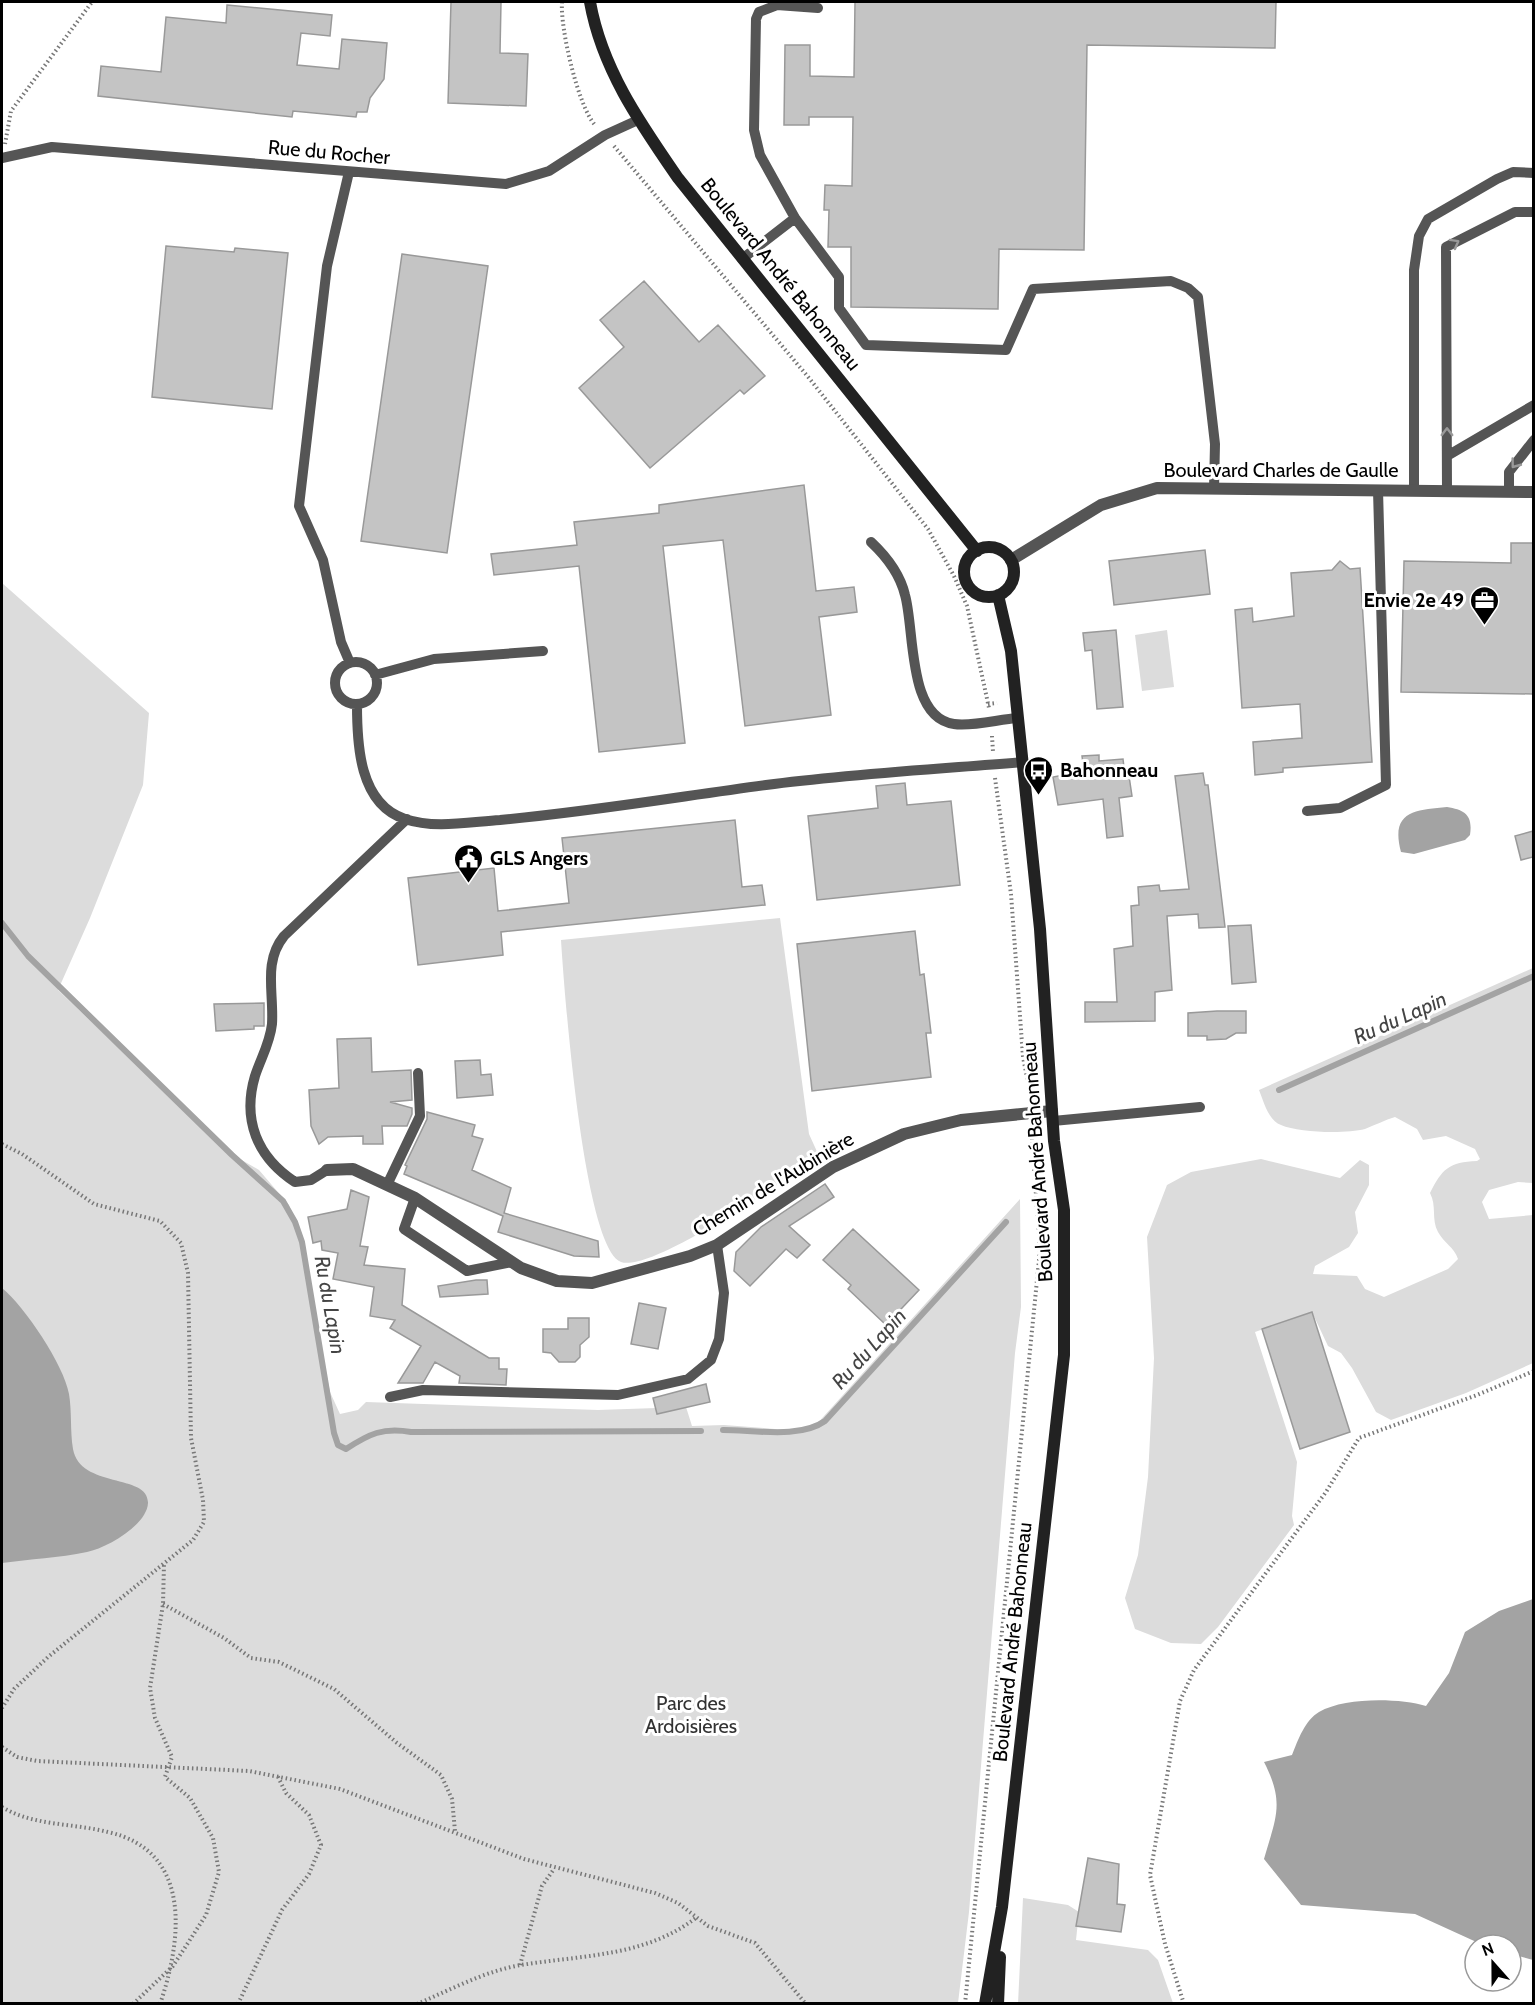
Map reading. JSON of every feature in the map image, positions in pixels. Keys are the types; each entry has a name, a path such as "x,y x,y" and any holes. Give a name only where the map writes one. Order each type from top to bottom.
{"street":[{"name":"Boulevard André Bahonneau","path":"590,2 611,70 638,120 678,178 977,551"},
{"name":"Boulevard Charles de Gaulle","path":"1011,560 1080,517 1129,495 1157,488 1533,492"},
{"path":"996,548 1011,560 1013,579 1009,587 998,595 983,596 968,585 965,566 977,551 996,548"},
{"name":"Boulevard André Bahonneau","path":"985,2004 1002,1907 1064,1355 1064,1210 1053,1116 1048,1021 1024,762 1007,627 998,595"},
{"name":"Chemin de l'Aubinière","path":"327,1170 353,1169 415,1198 512,1262 557,1281 592,1283 680,1259 717,1245 833,1167 876,1145 943,1123 1031,1112 1053,1116"},
{"name":"Boulevard André Bahonneau","path":"998,2004 1002,1907"}],"lane":[{"path":"818,8 777,5 759,12 756,19 754,130 760,155 795,218 839,277 839,308 866,345 1006,350 1033,289 1171,281 1188,288 1198,297 1215,444 1214,489"},
{"name":"Rue du Rocher","path":"2,157 52,147 506,184 549,171 605,135 638,120"},
{"path":"349,172 327,266 299,506 323,560 341,642 350,663"},
{"path":"1414,491 1414,270 1419,236 1428,219 1454,202 1513,172 1533,172"},
{"path":"1447,491 1446,247 1515,212 1533,212"},
{"path":"742,259 795,218"},
{"path":"1447,456 1533,405"},
{"path":"1509,492 1509,472 1533,440"},
{"path":"1306,811 1340,808 1386,785 1378,490"},
{"path":"871,542 893,567 903,589 919,690 923,701 937,717 955,724 1018,718"},
{"path":"375,675 434,658 543,651"},
{"path":"350,663 365,663 375,675 374,696 364,704 357,705 344,701 335,687 334,680 338,670 350,663"},
{"path":"357,705 357,741 362,772 380,802 407,819 446,824 540,816 770,785 1024,762"},
{"path":"327,1170 311,1180 295,1182 266,1157 251,1122 252,1091 270,1036 270,960 284,936 407,819"},
{"path":"387,1185 420,1116 418,1074"},
{"path":"1053,1116 1200,1107"},
{"path":"415,1198 404,1229 467,1271 512,1262"},
{"path":"390,1397 423,1390 618,1395 688,1379 711,1360 718,1339 724,1293 717,1245"}],"path":[{"path":"2,157 11,111 92,2"},
{"path":"562,2 560,18 588,117 803,370 928,529 954,576 967,606 988,704 1011,894 1020,1022 1031,1112 1040,1250 965,2004"},
{"path":"988,704 997,704"},
{"path":"2,1144 22,1154 94,1204 160,1221 181,1243 188,1273 191,1438 203,1500 204,1522 193,1540 48,1657 14,1689 2,1708"},
{"path":"1184,2004 1165,1944 1150,1875 1180,1701 1194,1670 1326,1492 1359,1438 1478,1395 1533,1371"},
{"path":"133,2004 173,1966 206,1916 219,1872 213,1838 190,1798 165,1777 172,1757 171,1749 155,1718 150,1688 163,1604 164,1564"},
{"path":"163,1604 224,1638 251,1658 279,1662 334,1689 397,1743 441,1775 452,1799 455,1832"},
{"path":"2,1747 17,1757 37,1761 167,1769 223,1768 276,1775 340,1789 554,1869 655,1893 678,1903 719,1931 755,1943 806,2004"},
{"path":"238,2004 282,1910 309,1874 321,1845 309,1815 286,1793 276,1775"},
{"path":"2,1807 18,1817 110,1832 138,1843 158,1860 171,1882 177,1918 173,1966 160,2004"},
{"path":"520,1965 542,1886 554,1869"},
{"path":"417,2004 485,1975 520,1965 583,1959 665,1938 697,1917"}],"green space":[{"name":"Parc des Ardoisières","path":"2,583 149,713 143,785 90,918 58,990 235,1159 240,1159 259,1170 289,1205 298,1232 330,1392 340,1414 358,1410 366,1402 598,1410 686,1407 692,1426 724,1425 801,1431 815,1426 1020,1199 1021,1307 1015,1353 969,1912 958,2003 2,2003"},
{"path":"1167,630 1174,687 1142,691 1135,635"},
{"path":"780,918 809,1134 819,1156 752,1202 689,1239 661,1253 637,1261 621,1262 608,1246 596,1212 586,1166 571,1058 561,940"},
{"path":"1533,968 1533,1183 1518,1182 1489,1190 1482,1202 1489,1219 1533,1215 1533,1363 1466,1393 1391,1420 1376,1412 1352,1368 1341,1353 1328,1346 1312,1312 1255,1332 1297,1462 1292,1516 1294,1525 1218,1627 1201,1644 1171,1643 1135,1629 1125,1598 1138,1555 1148,1477 1154,1358 1147,1237 1167,1185 1191,1172 1261,1159 1340,1178 1360,1160 1369,1165 1369,1185 1355,1212 1358,1233 1349,1247 1315,1266 1313,1274 1357,1276 1365,1289 1384,1297 1448,1269 1458,1259 1438,1232 1430,1193 1438,1178 1448,1168 1480,1159 1475,1149 1446,1136 1423,1140 1417,1129 1395,1117 1357,1131 1323,1132 1289,1128 1273,1119 1259,1090"},
{"path":"1023,1898 1068,1905 1079,1912 1076,1940 1148,1950 1158,1960 1173,2003 1018,2004"}],"shaded area":[{"path":"1447,807 1463,812 1469,818 1470,835 1465,840 1414,854 1401,852 1399,828 1408,815"},
{"path":"2,1288 32,1322 60,1368 69,1394 73,1449 78,1462 100,1476 127,1483 145,1494 148,1503 146,1511 134,1527 115,1541 95,1550 66,1556 2,1563"},
{"path":"1533,1599 1533,1960 1523,1957 1523,1933 1463,1933 1463,1936 1415,1914 1301,1905 1264,1859 1275,1821 1276,1800 1271,1776 1264,1762 1292,1755 1302,1731 1310,1720 1319,1712 1330,1707 1372,1700 1402,1701 1426,1706 1449,1673 1465,1632 1499,1611"}],"building":[{"path":"451,2 501,2 500,53 528,54 526,106 448,103"},
{"path":"855,2 1276,2 1275,48 1087,45 1084,250 999,249 998,309 851,307 851,247 828,247 829,210 824,210 825,185 852,186 853,117 809,117 809,125 784,125 785,45 810,45 810,76 854,77"},
{"path":"227,5 332,15 330,36 301,33 297,65 339,69 342,39 387,43 384,79 370,98 367,112 357,112 356,117 293,111 292,117 98,96 101,66 161,72 166,17 226,23"},
{"path":"166,246 234,252 235,248 288,253 272,409 152,397"},
{"path":"402,254 488,266 447,553 361,541"},
{"path":"644,281 699,342 718,325 765,376 744,394 740,390 650,468 579,388 624,347 600,320"},
{"path":"804,485 816,591 854,587 857,612 819,617 831,715 745,726 723,540 663,546 685,743 599,752 579,566 494,575 491,554 577,545 574,522 659,513 659,505"},
{"path":"1511,543 1533,543 1533,694 1401,692 1404,561 1511,563"},
{"path":"1205,550 1210,594 1114,605 1109,561"},
{"path":"1340,561 1350,569 1360,568 1372,762 1283,768 1283,772 1255,775 1253,742 1302,738 1300,704 1242,708 1235,610 1252,608 1253,622 1294,616 1291,573 1332,570"},
{"path":"1116,630 1123,707 1097,709 1092,650 1085,651 1083,633"},
{"path":"1099,755 1099,761 1123,759 1125,776 1129,776 1132,796 1119,798 1123,836 1107,838 1103,799 1058,805 1053,777 1084,771 1082,756"},
{"path":"1203,773 1205,785 1208,785 1225,927 1199,928 1198,914 1167,916 1172,990 1155,992 1155,1021 1085,1022 1085,1002 1117,1002 1114,949 1133,946 1131,906 1139,905 1138,887 1159,885 1160,891 1189,889 1175,776"},
{"path":"905,783 907,805 951,801 960,885 817,900 808,816 878,808 876,786"},
{"path":"735,820 742,887 762,885 765,905 501,932 503,955 418,965 408,878 494,868 498,911 569,903 562,838"},
{"path":"1533,831 1533,857 1521,860 1515,836"},
{"path":"1251,925 1256,982 1232,984 1228,926"},
{"path":"915,931 920,975 924,974 931,1033 926,1033 931,1077 812,1091 797,944"},
{"path":"264,1003 264,1026 254,1026 254,1029 216,1031 214,1004"},
{"path":"1246,1011 1246,1033 1236,1033 1226,1039 1207,1040 1207,1036 1188,1036 1188,1013"},
{"path":"371,1038 372,1072 411,1070 412,1100 390,1102 412,1108 407,1126 382,1126 383,1144 363,1144 363,1136 328,1137 319,1144 311,1126 309,1090 339,1088 337,1039"},
{"path":"480,1060 481,1075 491,1074 493,1095 457,1098 455,1061"},
{"path":"427,1112 475,1125 472,1136 483,1139 472,1170 511,1188 504,1213 598,1241 599,1257 574,1256 498,1232 503,1216 404,1174 407,1166 405,1165 427,1119"},
{"path":"825,1184 834,1197 789,1226 810,1245 797,1258 786,1249 750,1286 734,1271 736,1252 761,1227"},
{"path":"351,1190 369,1197 360,1246 368,1247 364,1265 405,1269 402,1305 489,1358 499,1358 499,1369 507,1369 506,1385 459,1383 460,1376 435,1362 423,1383 398,1383 421,1346 390,1328 395,1320 370,1316 374,1287 333,1279 338,1253 322,1250 321,1241 313,1243 308,1217 347,1209"},
{"path":"853,1229 919,1290 886,1325 848,1289 851,1285 823,1260"},
{"path":"487,1280 488,1294 440,1297 438,1286"},
{"path":"639,1303 666,1308 658,1349 631,1344"},
{"path":"1312,1312 1350,1432 1300,1449 1262,1329"},
{"path":"568,1318 589,1318 589,1337 580,1345 580,1357 575,1362 559,1362 551,1353 543,1352 543,1329 568,1329"},
{"path":"706,1384 710,1402 657,1414 653,1398"},
{"path":"1088,1858 1119,1864 1117,1904 1125,1905 1121,1932 1076,1926"}],"waterway":[{"name":"Ru du Lapin","path":"2,923 28,956 232,1155 283,1201 295,1222 302,1242 334,1433 338,1445 346,1449 369,1436 392,1430 411,1432 701,1431"},
{"name":"Ru du Lapin","path":"1279,1090 1534,976"},
{"name":"Ru du Lapin","path":"723,1430 790,1432 815,1427 825,1421 1006,1222"}],"place":[{"name":"Envie 2e 49","path":"1485,626"},
{"name":"Bahonneau","path":"1039,796"},
{"name":"GLS Angers","path":"469,884"}]}
